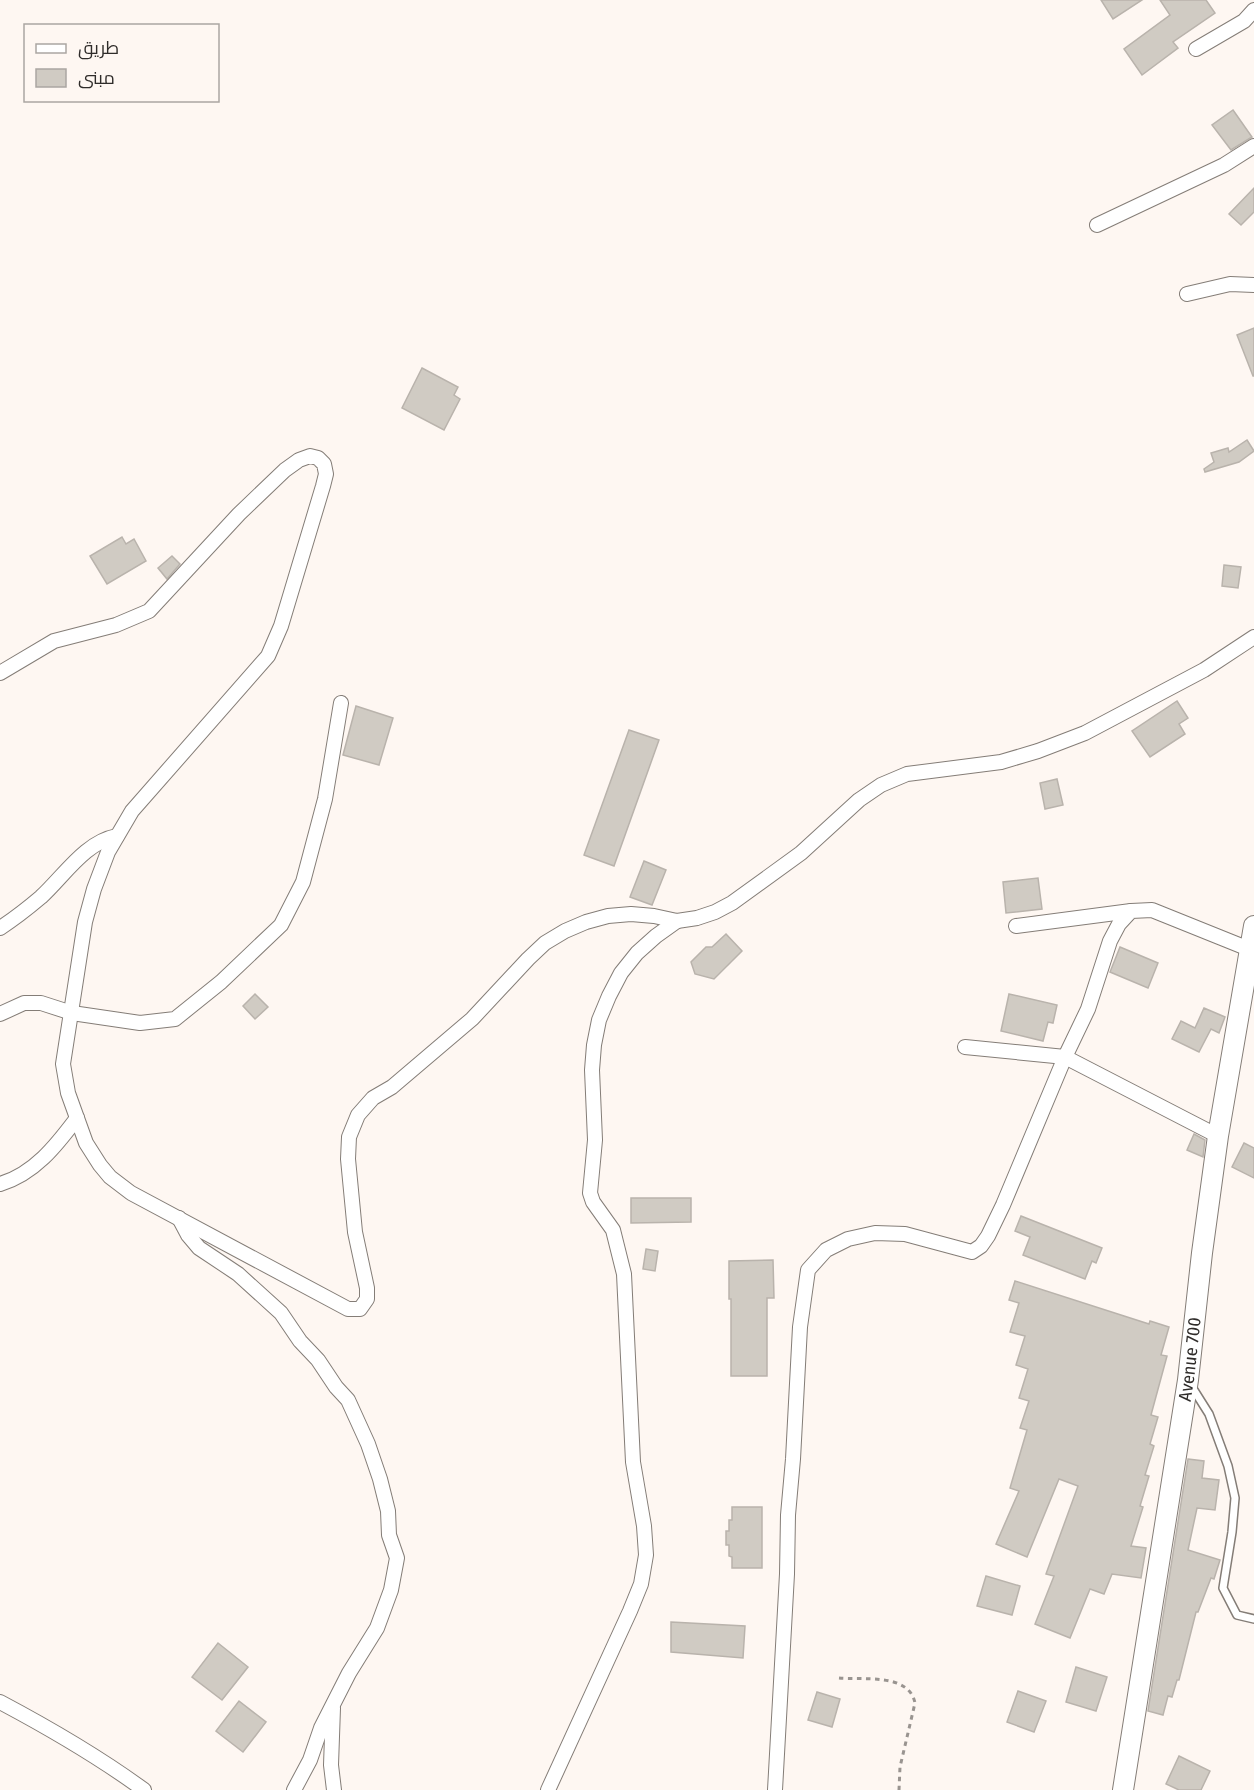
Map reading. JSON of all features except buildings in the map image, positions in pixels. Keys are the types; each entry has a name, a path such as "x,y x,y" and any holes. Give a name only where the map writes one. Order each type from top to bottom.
{"main road":[{"name":"Avenue 700","path":"1123,1790 1188,1380 1218,1136 1254,926"}],"street":[{"path":"1196,50 1237,26 1254,10"},
{"path":"1097,225 1217,169 1254,146"},
{"path":"1187,294 1230,284 1254,285"},
{"path":"0,673 54,641 116,625 149,611 239,514 285,470 299,460 310,456 318,458 324,464 326,474 324,486 281,626 268,656 132,811 108,852 97,879 85,922 63,1064 68,1093 86,1143 110,1177 131,1192 338,1305 348,1309 360,1309 367,1299 367,1288 355,1232 348,1159 349,1137 358,1115 373,1098 392,1087 472,1019 528,958 546,943 565,931 608,916 631,914 677,921 697,918 732,903 801,853 859,800 881,785 907,774 1001,762 1085,733 1204,670 1254,637"},
{"path":"0,1014 24,1003 41,1003 72,1013 140,1023 174,1019 221,982 281,925 303,882 325,799 341,703"},
{"path":"0,928 41,897 89,849 107,838 117,836"},
{"path":"1016,926 1152,910 1249,950"},
{"path":"775,1790 788,1515 800,1327 804,1284 808,1270 826,1250 848,1239 876,1233 904,1234 972,1252 977,1250 988,1236 1004,1205 1065,1057 1088,1009 1110,941 1119,924 1131,911"},
{"path":"548,1790 638,1593 646,1555 644,1526 633,1462 624,1274 613,1230 593,1202 590,1193 595,1140 592,1070 594,1045 599,1020 621,974 637,953 677,921"},
{"path":"965,1047 1065,1057 1218,1136"},
{"path":"0,1184 14,1180 43,1159 77,1119"},
{"path":"179,1218 188,1235 199,1248 238,1274 281,1313 300,1341 318,1360 348,1400 368,1443 381,1479 388,1511 389,1535 397,1558 391,1590 377,1628 349,1673 321,1728 310,1760 294,1790"},
{"path":"0,1702 40,1723 144,1790"},
{"path":"333,1707 331,1765 334,1790"}],"lane":[{"path":"1188,1380 1209,1414 1228,1466 1235,1498 1223,1588 1237,1615 1254,1619"}],"path":[{"path":"839,1678 897,1682 913,1694 915,1703 900,1767 899,1790"}]}
